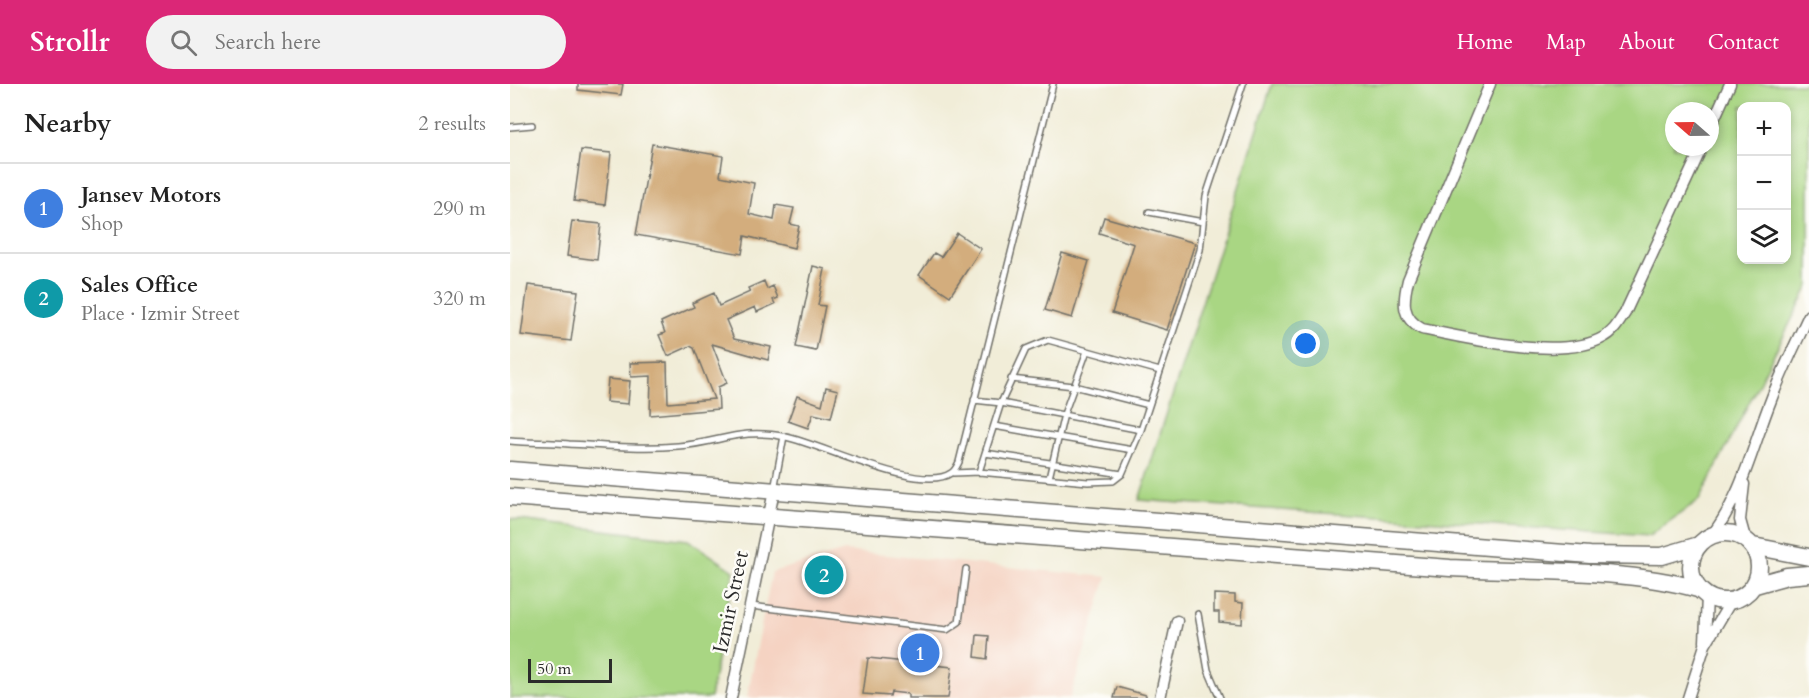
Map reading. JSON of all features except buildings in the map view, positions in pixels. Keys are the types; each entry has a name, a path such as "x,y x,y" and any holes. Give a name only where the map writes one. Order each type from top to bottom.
{"main road":[{"path":"510,470 1590,555 1662,556 1698,545 1712,535 1729,532 1749,542 1809,557"},
{"path":"510,497 1391,564 1668,581 1731,602 1749,593 1755,585 1760,562 1749,542"},
{"path":"1698,545 1691,567 1702,593"},
{"path":"1755,585 1787,576 1809,574"}],"street":[{"path":"1490,84 1408,280 1404,302 1405,312 1413,324 1422,329 1548,348 1576,347 1606,337 1625,313 1698,156"},
{"path":"1719,109 1730,84"},
{"path":"1712,535 1724,520 1745,472 1771,399 1806,327 1809,315"},
{"path":"1745,472 1740,520 1749,542"},
{"name":"Izmir Street","path":"734,696 749,606 774,491"},
{"path":"1702,593 1705,645"},
{"path":"1688,698 1705,645 1731,602"},
{"path":"1160,698 1177,621"}],"lane":[{"path":"953,473 959,462 1053,84"},
{"path":"510,441 602,446 676,446 745,433 784,436 814,444 861,464 927,479 941,478 953,473 979,472 1088,482 1113,481 1122,474 1141,429 1200,250 1206,196 1243,84"},
{"path":"510,127 532,125"},
{"path":"1149,212 1203,222"},
{"path":"979,472 1011,379 1026,349 1038,342 1048,340 1160,371"},
{"path":"1050,478 1064,414 1087,351"},
{"path":"1011,379 1074,386 1149,405"},
{"path":"974,400 1141,429"},
{"path":"994,426 1133,450"},
{"path":"774,491 784,436"},
{"path":"985,453 1122,474"},
{"path":"749,606 947,630 954,628 959,622 966,569"},
{"path":"1198,614 1208,670 1220,698"}],"shaded area":[{"path":"845,551 1107,577 1070,698 747,698 772,572"}],"green space":[{"path":"1272,84 1809,84 1809,286 1699,500 1649,536 1139,500"},
{"path":"510,519 688,540 734,571 710,698 510,698"}],"place":[{"name":"Sales Office","path":"824,575"},
{"name":"Jansev Motors","path":"920,653"}]}
